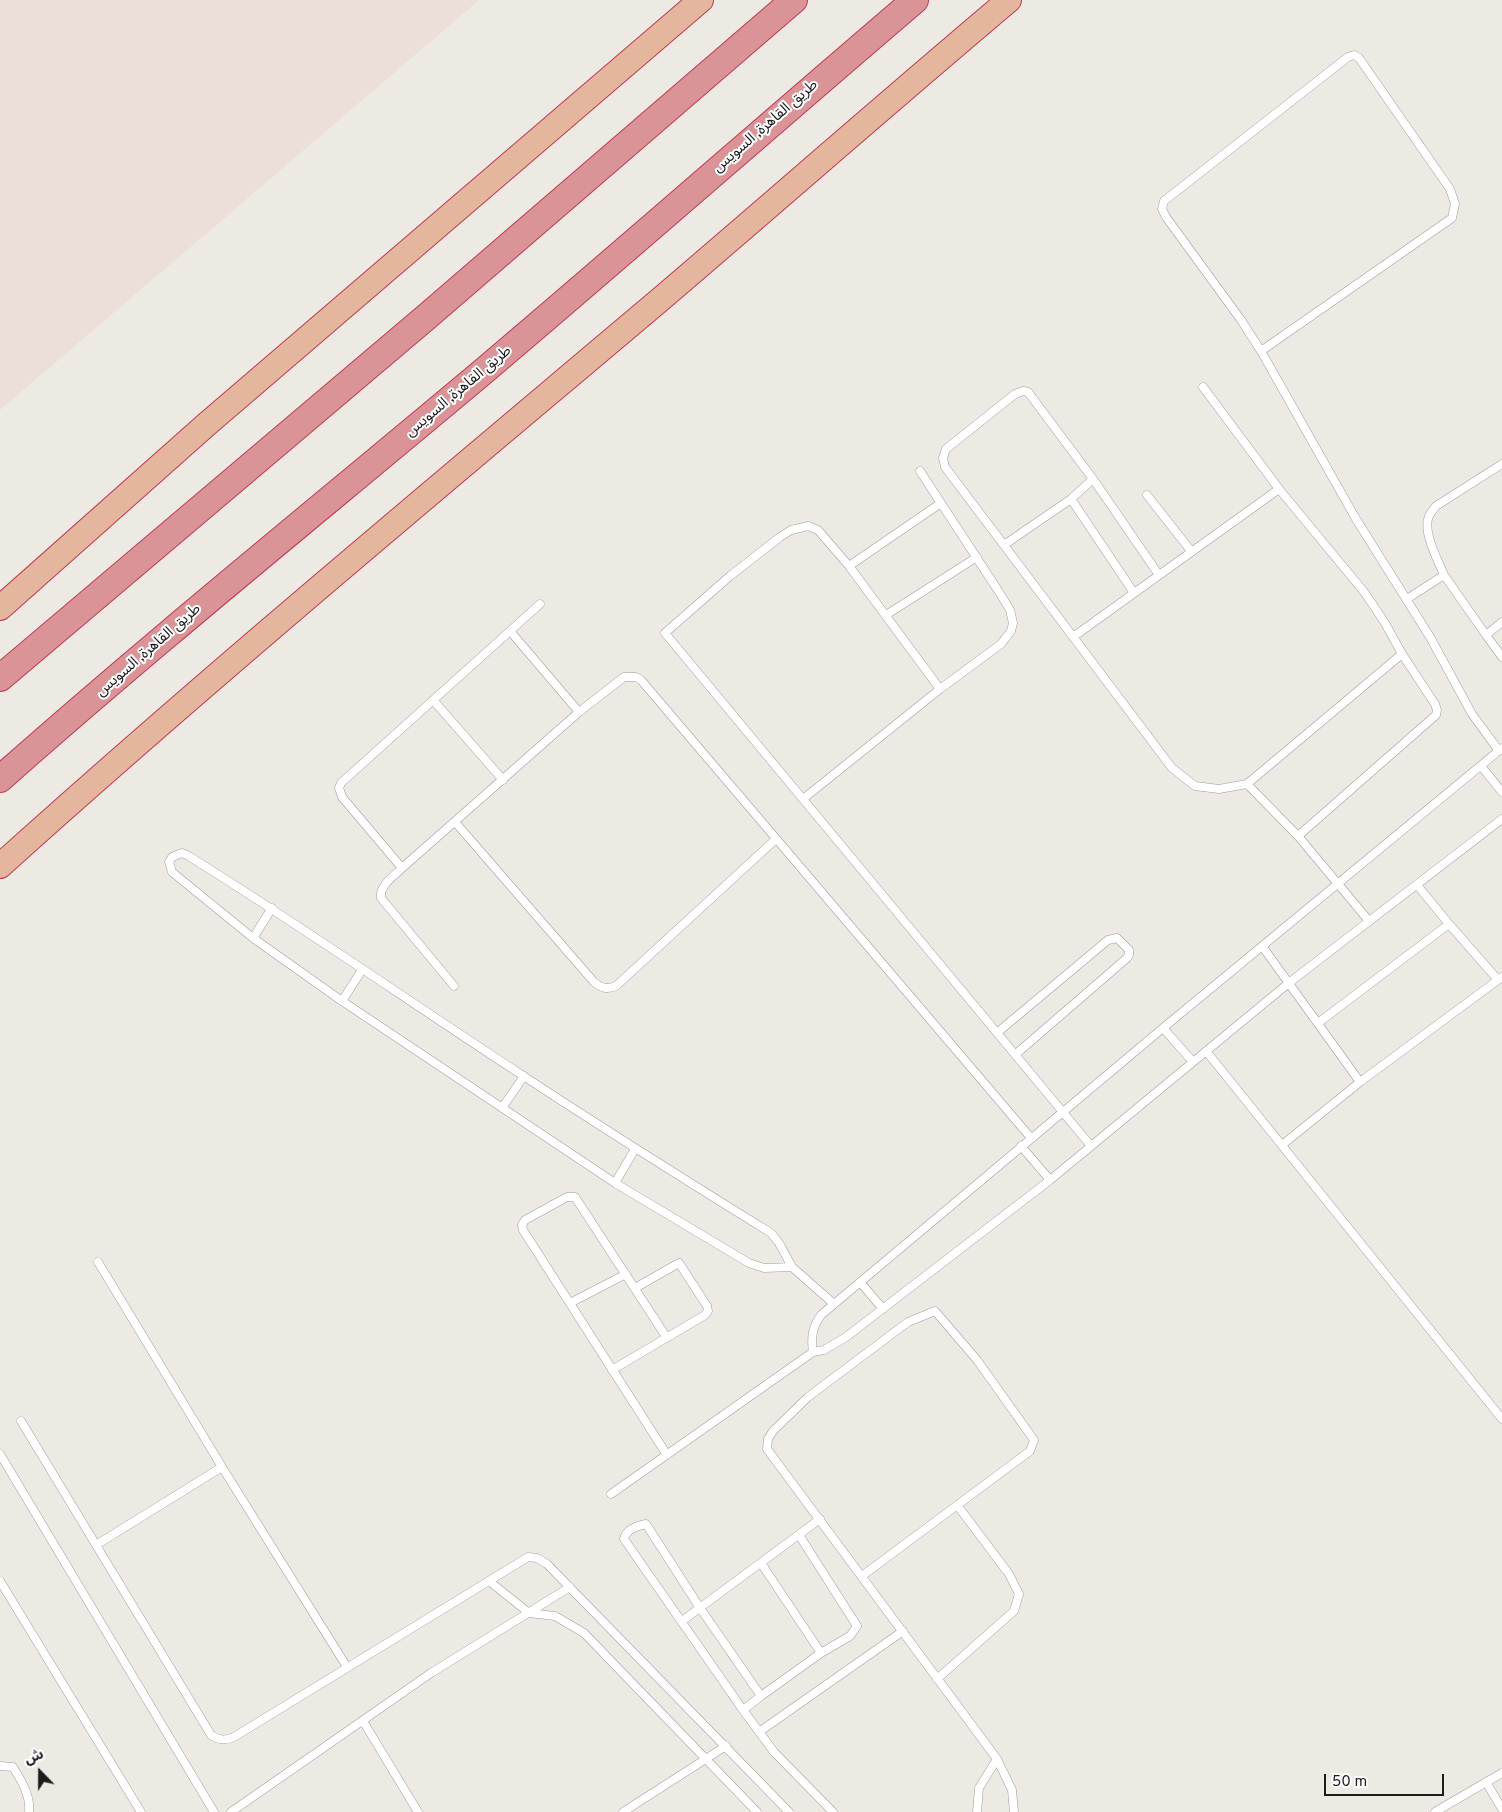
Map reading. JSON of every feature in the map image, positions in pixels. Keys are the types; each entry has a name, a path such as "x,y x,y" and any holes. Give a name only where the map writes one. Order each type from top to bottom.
{"highway":[{"path":"0,608 207,424 701,0"},
{"path":"0,678 424,319 794,0"},
{"name":"طريق القاهرة, السويس","path":"0,779 196,610 599,274 777,117 915,0"},
{"path":"0,866 107,770 1009,0"}],"lane":[{"path":"812,1352 811,1336 814,1325 821,1315 1021,1146 1500,750 1472,714 1407,599 1356,519 1261,351 1241,320 1166,217 1162,205 1164,201 1348,57 1354,56 1359,58 1450,188 1455,204 1452,218 1261,351"},
{"path":"1203,387 1279,489 1365,593 1385,623 1402,654 1436,704 1436,715 1298,836"},
{"path":"1159,575 1093,479 1028,392 1023,391 1015,394 946,449 943,458 945,467 1172,768 1195,786 1219,789 1247,784 1402,654"},
{"path":"1502,464 1436,506 1429,515 1427,528 1444,575 1502,657"},
{"path":"803,799 940,689 1001,644 1013,627 1010,610 920,471"},
{"path":"1004,545 1070,499 1093,479"},
{"path":"1073,637 1279,489"},
{"path":"1147,495 1191,551"},
{"path":"1070,499 1134,593"},
{"path":"849,566 941,502"},
{"path":"940,689 849,566 818,530 808,526 790,530 730,576 665,633 1091,1146"},
{"path":"886,616 977,557"},
{"path":"1407,599 1444,575"},
{"path":"402,868 342,797 339,788 340,783 540,604"},
{"path":"1486,635 1502,622"},
{"path":"510,631 579,712"},
{"path":"454,986 381,898 380,892 382,887 579,712 624,677 636,677 641,680 1031,1138"},
{"path":"433,700 503,780"},
{"path":"1481,766 1502,792"},
{"path":"1247,784 1298,836 1369,921"},
{"path":"611,1494 812,1352 824,1350 835,1344 883,1309 1050,1180 1290,982 1502,819"},
{"path":"455,822 594,982 601,988 609,989 616,986 776,839"},
{"path":"792,1267 764,1268 749,1263 615,1183 342,1001 253,938 172,872 169,862 172,857 176,854 187,854 272,908 362,970 635,1149 771,1233 792,1267 834,1304"},
{"path":"1282,1145 1360,1082 1500,979 1449,924 1417,885"},
{"path":"253,938 272,908"},
{"path":"1318,1023 1449,924"},
{"path":"998,1032 1108,940 1114,937 1119,939 1129,950 1128,956 1016,1054"},
{"path":"1262,946 1290,982 1360,1082"},
{"path":"342,1001 362,970"},
{"path":"1163,1028 1193,1062"},
{"path":"1206,1051 1502,1419"},
{"path":"502,1108 524,1076"},
{"path":"1021,1146 1050,1180"},
{"path":"615,1183 635,1149"},
{"path":"667,1338 577,1199 573,1196 567,1197 525,1220 522,1228 667,1455"},
{"path":"98,1262 222,1467 347,1667"},
{"path":"612,1370 705,1315 708,1311 708,1306 680,1264 676,1263 635,1288"},
{"path":"570,1303 626,1274"},
{"path":"860,1282 883,1309"},
{"path":"862,1576 1030,1451 1034,1440 977,1360 935,1311 908,1322 816,1391 773,1431 768,1439 767,1449 997,1759 1012,1790 1014,1812"},
{"path":"21,1421 211,1735 216,1739 222,1740 234,1737 528,1557 537,1558 547,1564 570,1587 789,1812"},
{"path":"0,1454 214,1812"},
{"path":"96,1545 222,1467"},
{"path":"937,1679 1014,1611 1019,1594 1009,1574 957,1505"},
{"path":"682,1621 820,1519"},
{"path":"761,1696 700,1608 646,1524 628,1530 624,1539 743,1710 774,1752 833,1812"},
{"path":"743,1710 821,1653 850,1636 857,1626 799,1535"},
{"path":"761,1563 821,1653"},
{"path":"0,1581 142,1812"},
{"path":"490,1581 529,1613 556,1616 584,1633 756,1812"},
{"path":"231,1812 431,1673 570,1587"},
{"path":"759,1732 902,1631"},
{"path":"363,1721 418,1812"},
{"path":"622,1812 726,1746"},
{"path":"977,1812 979,1788 997,1759"},
{"path":"0,1766 13,1767 24,1784 30,1807 29,1812"},
{"path":"1434,1812 1502,1773"},
{"path":"1486,1782 1502,1809"}],"shaded area":[{"path":"0,0 479,0 0,410"}]}
